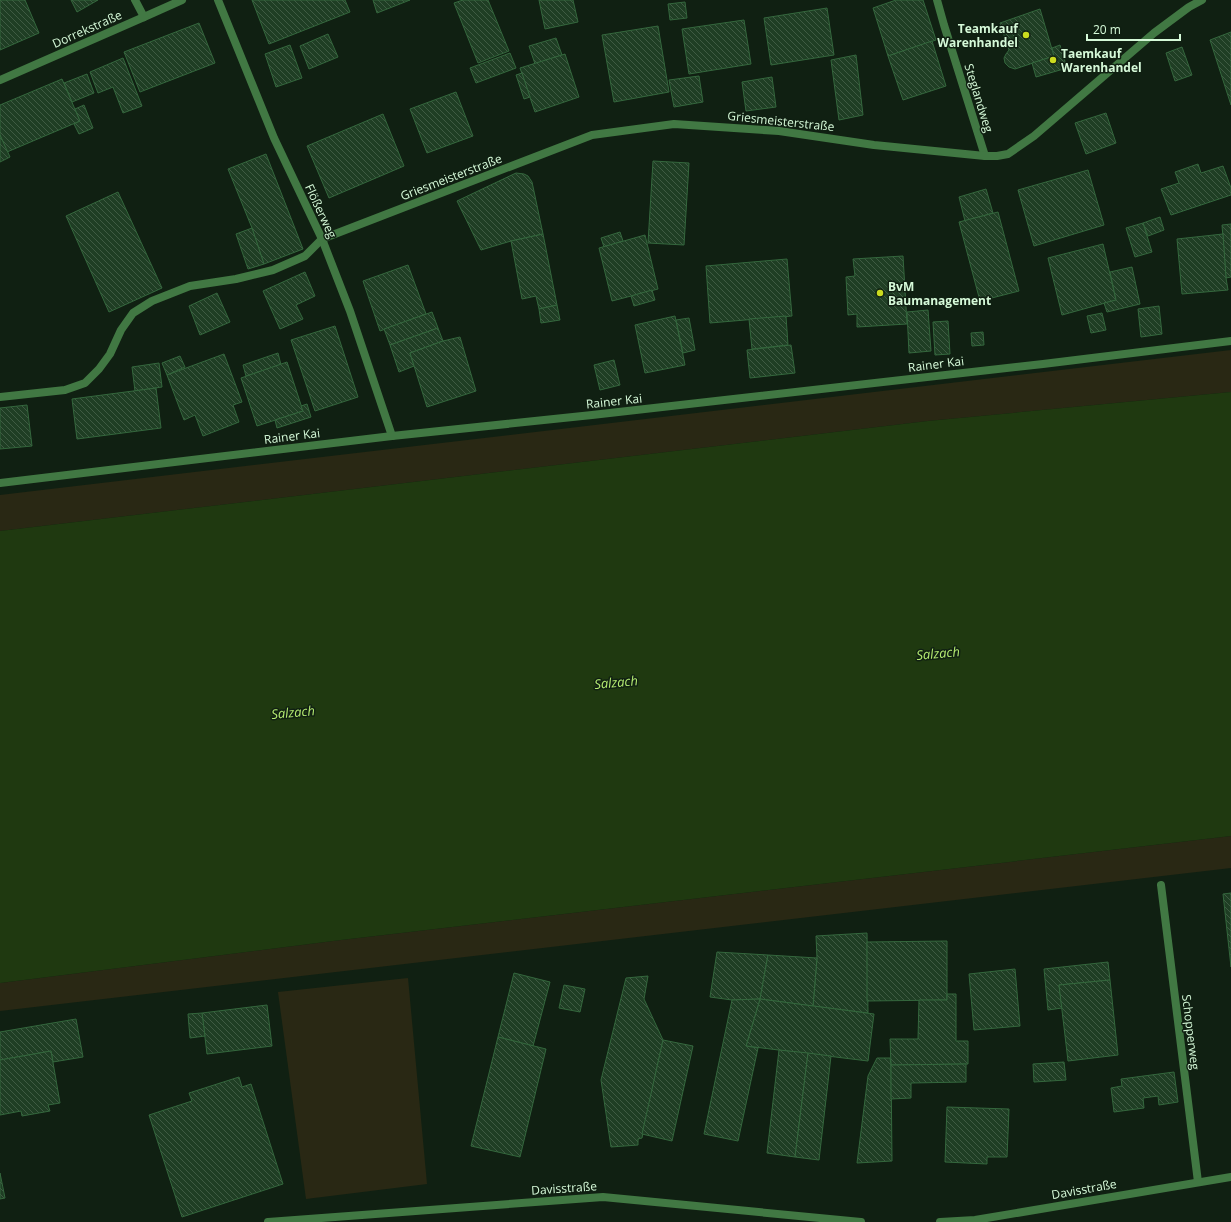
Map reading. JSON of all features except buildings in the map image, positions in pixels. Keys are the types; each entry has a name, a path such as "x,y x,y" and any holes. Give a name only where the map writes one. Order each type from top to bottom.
{"street":[{"path":"135,0 144,17"},
{"name":"Dorrekstraße","path":"0,80 182,0"},
{"name":"Flößerweg","path":"218,0 274,138 322,240 350,311 392,436"},
{"name":"Steglandweg","path":"938,0 944,25 985,156"},
{"name":"Griesmeisterstraße","path":"322,240 592,135 674,124 779,131 874,145 985,156 1008,154 1034,136 1154,33 1189,7 1202,0"},
{"path":"0,397 65,390 85,383 99,369 110,354 121,330 133,314 152,302 190,286 236,280 274,270 305,256 322,240"},
{"name":"Rainer Kai","path":"0,483 392,436 1043,364 1231,341"},
{"name":"Schopperweg","path":"1161,885 1198,1182"},
{"name":"Davisstraße","path":"940,1222 975,1220 1231,1177"},
{"name":"Davisstraße","path":"268,1222 603,1197 861,1222"}],"shaded area":[{"path":"1231,350 1231,392 928,421 0,531 0,495"},
{"path":"1231,836 1231,868 0,1011 0,983 341,940"},
{"path":"408,978 427,1184 306,1199 278,992"}],"water":[{"name":"Salzach","path":"1231,392 1231,836 341,940 0,983 0,531 928,421"}],"place":[{"name":"Teamkauf Warenhandel","path":"1026,35"},
{"name":"Taemkauf Warenhandel","path":"1053,60"},
{"name":"BvM Baumanagement","path":"880,293"}]}
